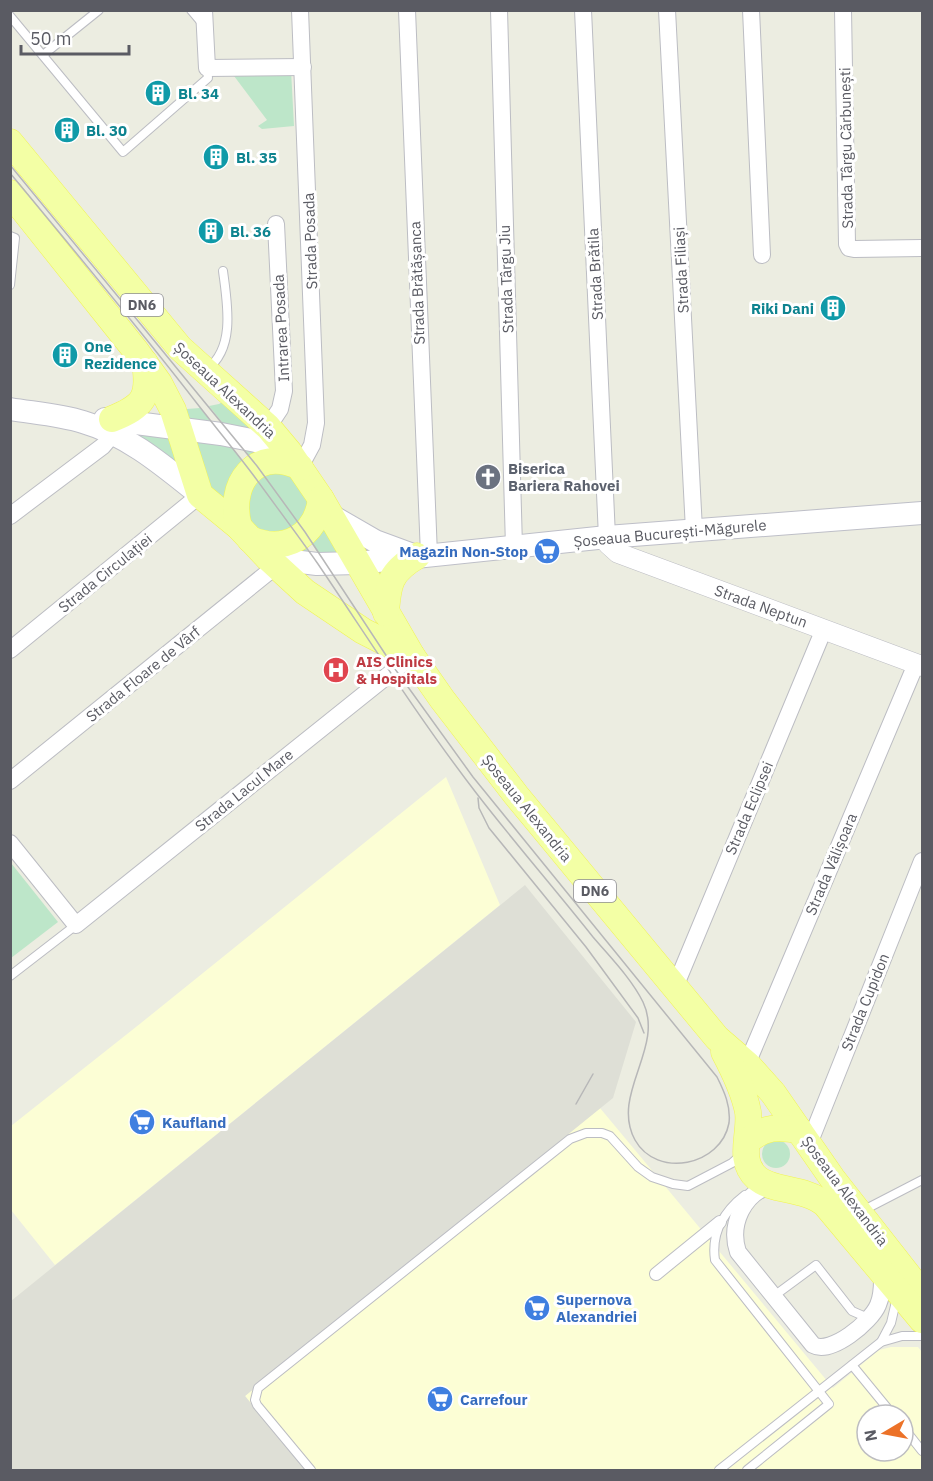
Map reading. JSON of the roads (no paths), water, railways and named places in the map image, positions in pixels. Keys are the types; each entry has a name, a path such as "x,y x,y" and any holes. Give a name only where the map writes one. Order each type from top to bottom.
{"main road":[{"name":"Șoseaua Alexandria","path":"10,142 180,348 268,427 295,460 326,507 412,656 454,716 516,795 717,1038 747,1064 773,1094 859,1212 922,1293"},
{"name":"DN6","path":"10,193 145,363 164,392 179,428 200,495"},
{"path":"110,425 134,409 145,396 148,381 145,363"},
{"path":"10,410 82,422 179,428 245,439 295,460"},
{"path":"110,425 200,495"},
{"path":"295,460 257,466 238,486 236,513 244,533 270,545 292,541 305,532 326,507"},
{"name":"Șoseaua Alexandria","path":"200,495 244,533 305,592 340,618 412,656"},
{"name":"Șoseaua București-Măgurele","path":"326,507 375,540 423,556"},
{"name":"Șoseaua București-Măgurele","path":"272,562 358,563 607,537 922,513"},
{"path":"386,613 387,594 393,575 405,563 423,556"},
{"name":"Șoseaua Alexandria","path":"717,1038 741,1088 748,1112 747,1164 750,1170 767,1184 797,1190 819,1199 833,1212 922,1320"},
{"path":"747,1145 755,1134 767,1129 784,1128 806,1140 804,1162 795,1176 767,1184"}],"street":[{"name":"Strada Posada","path":"295,460 312,445 316,423 300,10"},
{"name":"Strada Brătășanca","path":"407,10 423,556"},
{"name":"Strada Târgu Jiu","path":"499,10 513,547"},
{"name":"Strada Brătila","path":"583,10 607,537"},
{"name":"Strada Filiași","path":"667,10 694,530"},
{"path":"751,10 762,255"},
{"name":"Strada Târgu Cărbunești","path":"843,10 847,244 849,248 854,249 922,248"},
{"path":"204,18 207,68 303,67"},
{"name":"Intrarea Posada","path":"268,427 280,409 284,391 276,224"},
{"path":"10,516 104,447 108,440 110,425"},
{"name":"Strada Circulației","path":"10,650 200,495"},
{"name":"Strada Neptun","path":"607,537 608,544 618,553 919,665"},
{"name":"Strada Floare de Vârf","path":"10,781 272,562"},
{"name":"Strada Eclipsei","path":"675,987 824,629"},
{"name":"Strada Lacul Mare","path":"76,925 412,656"},
{"name":"Strada Vălișoara","path":"747,1064 919,665"},
{"path":"10,843 76,925"},
{"name":"Strada Cupidon","path":"806,1140 922,861"},
{"path":"767,1184 746,1204 737,1219 734,1236 738,1252 813,1345 825,1348 836,1344 869,1318 876,1310 890,1280"},
{"path":"656,1274 720,1222"}],"lane":[{"path":"43,55 99,10"},
{"path":"191,10 204,18"},
{"path":"10,16 123,152 208,78 207,68"},
{"path":"10,236 15,238 11,283"},
{"path":"204,371 218,358 228,323 223,271"},
{"path":"10,976 76,925"},
{"path":"311,1470 257,1405 255,1400 258,1388 570,1139 586,1133 602,1133 610,1136 638,1167 652,1177 688,1186 732,1163 742,1155 747,1145"},
{"path":"859,1212 922,1180"},
{"path":"747,1470 829,1404 715,1260 714,1241 720,1222 739,1199 767,1184"},
{"path":"774,1296 816,1265 852,1311 869,1318"},
{"path":"881,1342 895,1311 890,1280"},
{"path":"719,1470 881,1342 902,1336 922,1336"},
{"path":"852,1365 883,1403"}],"tram line":[{"path":"10,165 257,466 305,532 395,669 473,777 717,1077 726,1099 729,1123 724,1138 702,1158 672,1163 658,1160 645,1152 635,1140 629,1123 629,1106 632,1088 648,1036 648,1019 643,1002 633,985 505,830 435,738 318,564 247,467 10,173"},
{"path":"478,798 479,808 489,828 586,947 638,1018 644,1033"},
{"path":"576,1104 593,1074"}],"place":[{"name":"Bl. 34","path":"158,93"},
{"name":"Bl. 30","path":"67,130"},
{"name":"Bl. 35","path":"216,157"},
{"name":"Bl. 36","path":"211,231"},
{"name":"Riki Dani","path":"833,308"},
{"name":"One Rezidence","path":"65,355"},
{"name":"Biserica Bariera Rahovei","path":"488,477"},
{"name":"Magazin Non-Stop","path":"547,551"},
{"name":"AIS Clinics & Hospitals","path":"336,670"},
{"name":"Kaufland","path":"142,1122"},
{"name":"Supernova Alexandriei","path":"537,1308"},
{"name":"Carrefour","path":"440,1399"}]}
